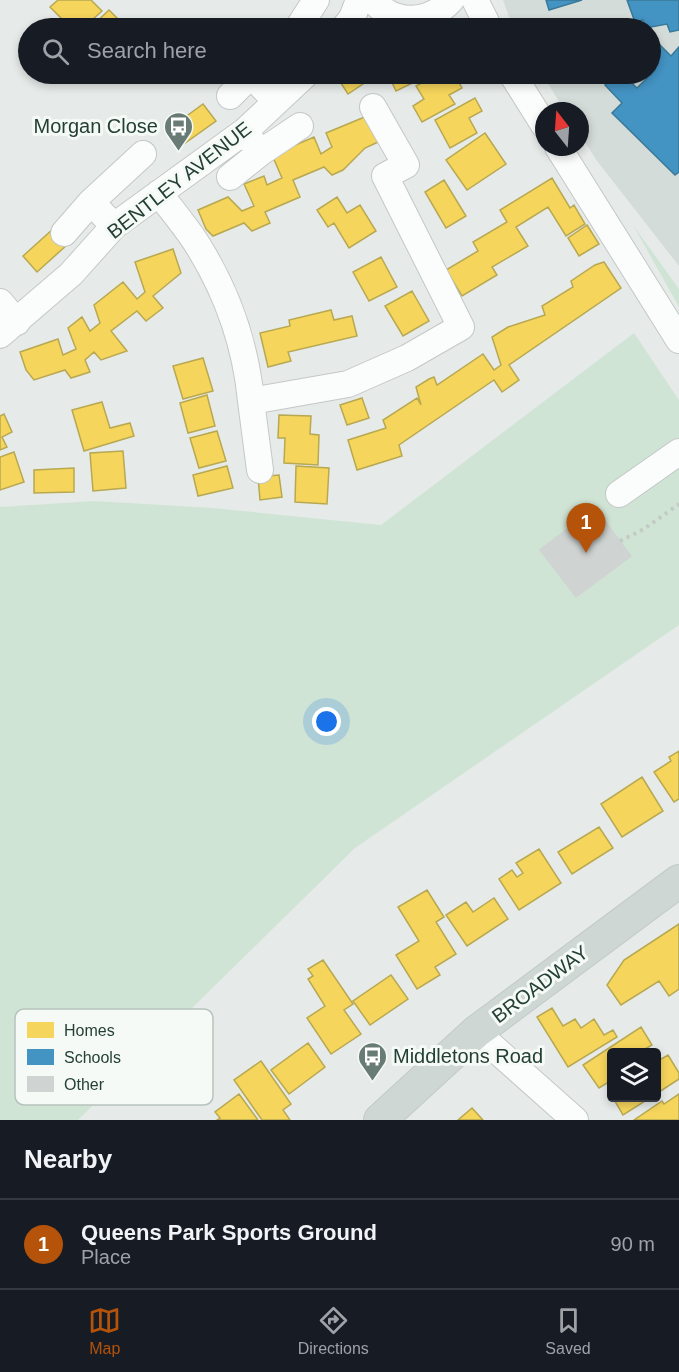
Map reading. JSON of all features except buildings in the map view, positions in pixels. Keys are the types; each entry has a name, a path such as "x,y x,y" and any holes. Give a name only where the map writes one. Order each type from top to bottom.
{"main road":[{"name":"BROADWAY","path":"380,1120 476,1032 676,889"}],"street":[{"path":"304,18 316,0"},
{"path":"352,18 359,0"},
{"path":"373,0 388,14 400,18"},
{"path":"426,18 443,9 451,0"},
{"path":"476,0 484,18"},
{"path":"230,96 242,84"},
{"path":"261,84 276,101"},
{"name":"BENTLEY AVENUE","path":"8,328 70,274 114,226 245,131 295,84"},
{"path":"518,84 535,111"},
{"path":"251,401 348,384 407,358 461,327 387,176 373,106"},
{"path":"230,177 300,126"},
{"path":"245,131 260,153"},
{"path":"64,233 91,202 143,154"},
{"path":"564,156 679,340"},
{"path":"159,193 200,249 226,302 248,364 260,470"},
{"path":"91,202 114,226"},
{"path":"3,291 8,328"},
{"path":"620,494 679,452"},
{"path":"476,1032 575,1120"}],"path":[{"path":"620,541 644,529 679,504"}],"shaded area":[{"path":"503,0 679,0 679,266 589,148 589,102 559,102 548,84 661,84 661,18 509,18"}],"green space":[{"path":"633,225 679,289 679,307"},
{"path":"634,333 679,400 679,625 355,848 191,1009 15,1009 15,1105 93,1105 78,1120 0,1120 0,507 95,501 213,508 381,525"}],"place":[{"name":"Morgan Close","path":"179,152"},
{"name":"Queens Park Sports Ground","path":"586,553"},
{"name":"Middletons Road","path":"372,1082"}]}
